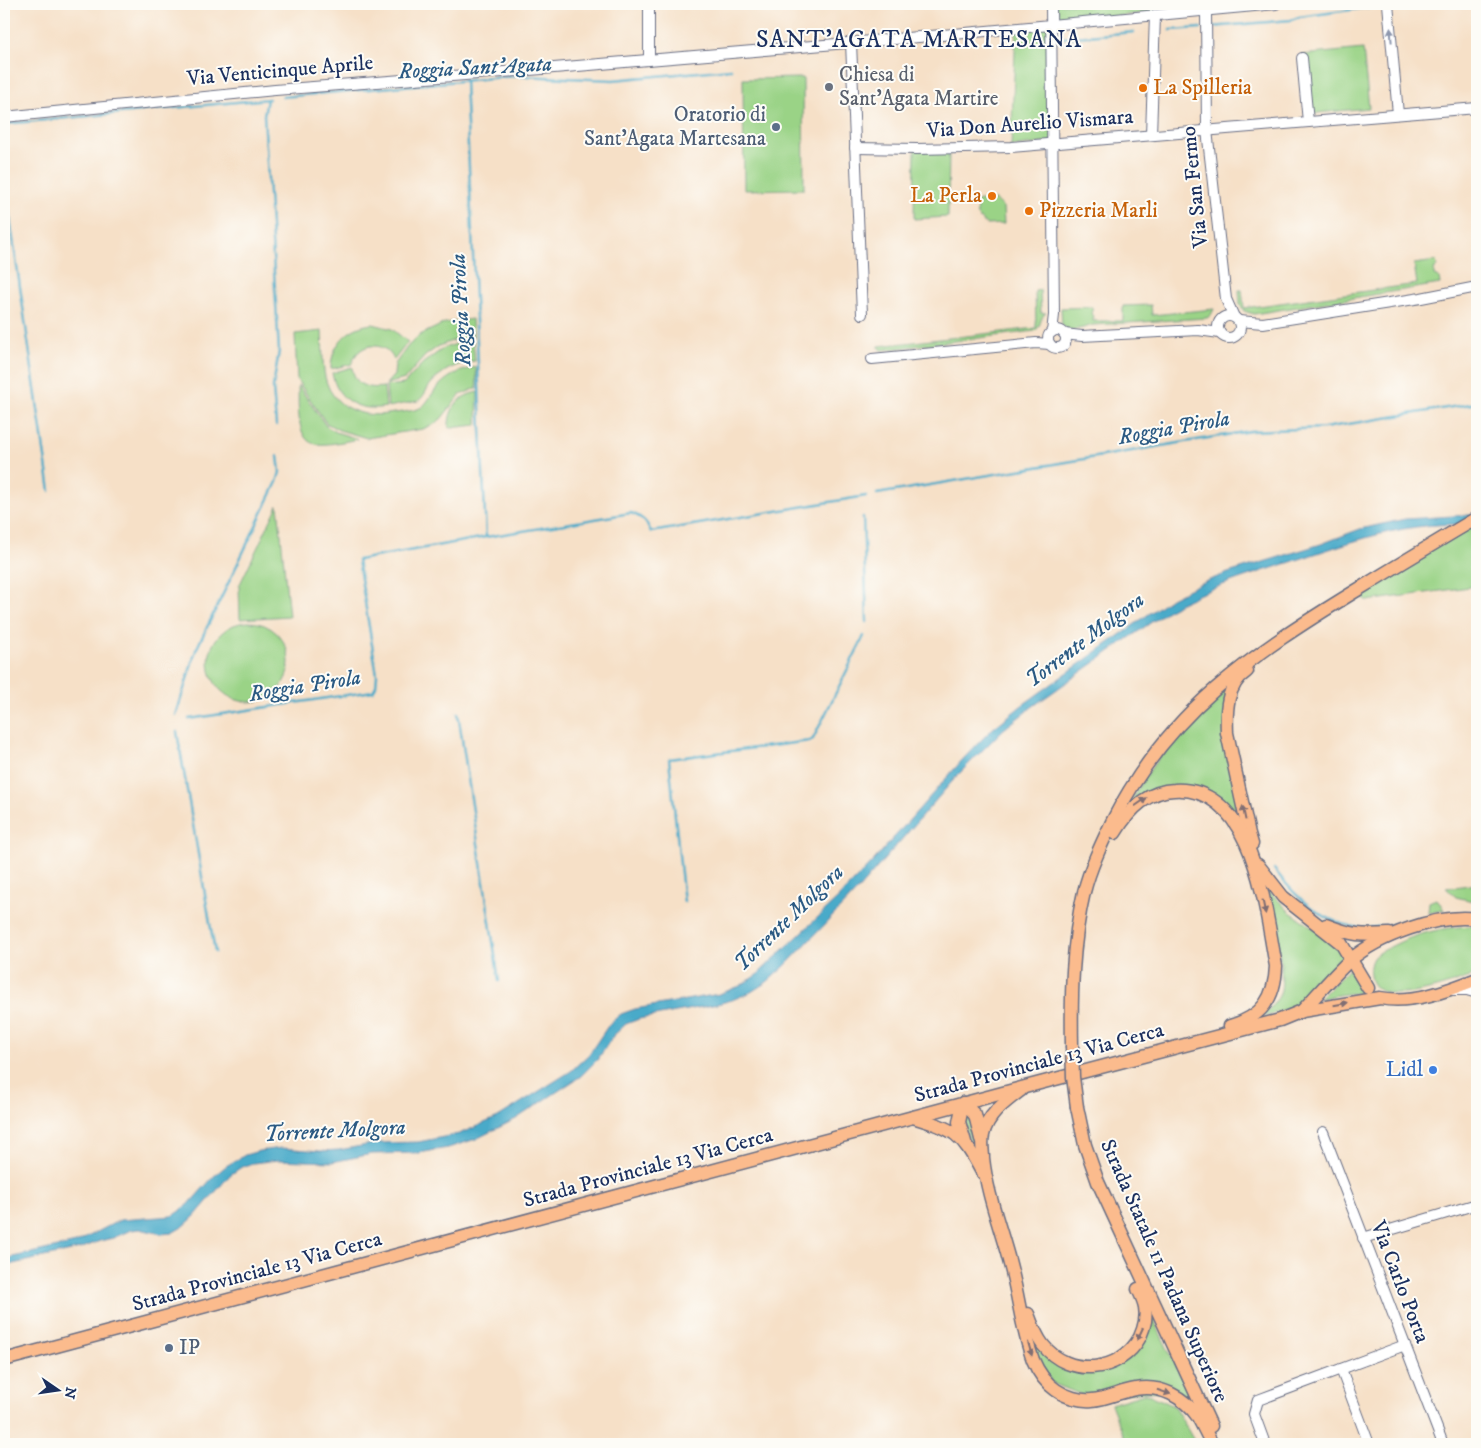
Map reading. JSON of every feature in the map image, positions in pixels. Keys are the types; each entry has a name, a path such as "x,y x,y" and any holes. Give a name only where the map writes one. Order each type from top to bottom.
{"main road":[{"name":"Strada Statale 11 Padana Superiore","path":"1220,1444 1092,1168 1081,1130 1073,1077 1072,999 1074,953 1078,922 1086,886 1102,843 1121,805 1143,769 1174,730 1198,704 1230,675 1258,654 1321,612 1477,518"},
{"path":"1265,876 1249,834 1227,733 1228,701 1233,686 1241,675 1298,636 1321,612"},
{"path":"1086,886 1119,826 1131,810 1150,796 1168,790 1182,789 1196,792 1216,802 1228,813 1253,859 1265,876 1283,897 1341,943 1368,988 1380,998"},
{"path":"1124,1061 1186,1038 1242,1022 1259,1011 1271,996 1275,982 1276,966 1253,859"},
{"path":"1309,917 1345,933 1358,936 1399,933"},
{"name":"Strada Provinciale 13 Via Cerca","path":"1302,1011 1350,960 1377,943 1399,933 1433,922 1450,919 1477,919"},
{"path":"1368,988 1365,977 1365,963 1369,953 1377,943"},
{"name":"Strada Provinciale 13 Via Cerca","path":"4,1360 1280,1020 1302,1011 1380,998 1389,1000 1410,999 1449,990 1477,979"},
{"path":"982,1144 983,1133 992,1115 1002,1104 1024,1087"},
{"path":"963,1104 975,1115 979,1124 986,1178 1011,1267 1033,1360 1041,1375 1051,1386 1068,1396 1087,1400 1136,1388 1154,1389 1170,1393 1183,1402 1198,1417 1212,1444"},
{"path":"963,1104 960,1127 969,1148 986,1178"},
{"path":"913,1117 948,1129 969,1148"},
{"path":"1011,1267 1036,1335 1047,1350 1059,1358 1080,1367 1093,1368 1110,1364 1124,1356 1135,1345 1142,1333 1146,1319 1144,1302 1129,1271 1123,1238"}],"street":[{"path":"649,4 649,60"},
{"path":"1051,4 1054,315 1057,337"},
{"name":"Via Venticinque Aprile","path":"4,116 247,93 1155,16 1246,5 1276,4"},
{"path":"1388,4 1398,114"},
{"name":"Via San Fermo","path":"1206,10 1208,130 1226,299"},
{"path":"1151,135 1155,16"},
{"path":"851,42 862,314"},
{"path":"1302,58 1308,122"},
{"name":"Via Don Aurelio Vismara","path":"855,148 1011,148 1477,108"},
{"path":"1226,299 1220,325 1229,338 1263,323 1421,298 1477,287"},
{"path":"1226,299 1240,329 1238,334"},
{"path":"872,359 1036,343 1057,337 1198,330 1220,325 1229,316 1236,319 1263,323"},
{"path":"1449,990 1467,990 1477,993"},
{"name":"Via Carlo Porta","path":"1323,1132 1443,1444"},
{"path":"1363,1238 1477,1204"},
{"path":"1264,1444 1254,1414 1258,1400 1405,1345"},
{"path":"1341,1369 1369,1444"}],"green space":[{"path":"1053,4 1197,4 1197,8 1182,10 1177,6 1158,8 1156,12 1054,23"},
{"path":"1052,25 1052,142 1011,147 1016,28"},
{"path":"1363,49 1369,108 1307,114 1302,55"},
{"path":"803,78 804,189 744,190 743,79"},
{"path":"949,148 948,217 914,219 915,149"},
{"path":"995,200 1003,207 1004,224 987,225 977,216 976,201"},
{"path":"1436,261 1437,266 1434,270 1434,275 1439,277 1440,284 1254,314 1244,311 1240,305 1239,290 1242,290 1244,308 1417,284 1414,264"},
{"path":"1040,290 1041,313 1046,313 1035,331 883,350 879,348 879,346 1036,328 1035,291"},
{"path":"1151,305 1152,315 1214,309 1207,318 1093,325 1073,330 1062,326 1061,308 1092,307 1093,321 1123,321 1123,306"},
{"path":"472,319 473,337 455,340 439,346 425,356 405,379 386,384 394,375 395,364 408,346 420,335 445,323"},
{"path":"373,324 392,329 408,342 394,360 390,353 384,349 372,346 359,351 352,364 331,369 334,352 343,338 356,328"},
{"path":"322,331 324,371 329,387 341,403 358,412 378,415 418,409 449,378 459,372 476,367 477,388 460,395 441,419 423,429 367,438 339,430 326,423 297,380 295,334"},
{"path":"473,341 475,361 456,366 445,372 435,380 418,401 388,407 386,386 404,384 423,363 444,348"},
{"path":"352,367 356,378 363,385 367,387 384,387 386,407 367,408 358,406 344,397 335,383 332,373"},
{"path":"298,385 326,426 336,432 358,439 316,444 307,439 300,426"},
{"path":"478,392 477,425 449,428 450,415 456,404 465,396"},
{"path":"278,505 289,616 240,619 239,586"},
{"path":"1477,522 1477,586 1367,601 1356,591"},
{"path":"241,622 257,622 278,633 289,654 289,670 278,691 257,702 241,702 227,696 215,684 209,670 209,654 215,640 227,628"},
{"path":"1227,684 1226,700 1242,814 1199,789 1128,806 1147,774 1185,724"},
{"path":"1477,884 1477,902 1456,897 1446,888"},
{"path":"1267,889 1290,912 1330,939 1346,958 1305,1000 1261,1018 1274,1004 1280,994 1282,985 1280,958"},
{"path":"1436,899 1444,910 1428,913 1429,902"},
{"path":"1477,926 1477,974 1438,988 1404,994 1389,993 1378,989 1371,980 1371,963 1373,958 1382,951 1420,934"},
{"path":"1349,969 1362,992 1319,999"},
{"path":"970,1115 980,1161 966,1132 965,1117"},
{"path":"1152,1316 1193,1402 1172,1390 1087,1397 1052,1383 1037,1358 1032,1338 1053,1360 1114,1367"},
{"path":"1144,1394 1174,1406 1196,1444 1127,1444 1111,1404"}],"water":[{"name":"Torrente Molgora","path":"1477,516 1477,526 1453,524 1428,526 1404,529 1357,540 1228,583 1170,609 1004,729 957,776 856,892 784,967 767,982 751,992 732,1000 639,1019 626,1024 613,1036 598,1059 581,1076 516,1119 476,1139 448,1148 419,1153 372,1154 332,1162 278,1160 253,1163 240,1168 230,1175 194,1217 172,1233 161,1234 140,1229 131,1230 80,1249 4,1266 4,1259 76,1243 120,1220 172,1216 188,1205 214,1176 226,1166 245,1155 281,1148 321,1151 339,1150 378,1143 418,1142 459,1134 498,1117 571,1071 589,1054 610,1023 621,1014 635,1009 719,994 740,986 758,974 837,899 991,730 1021,706 1171,598 1199,584 1228,573 1321,544 1360,529 1405,519"}],"waterway":[{"name":"Roggia Sant'Agata","path":"1211,27 1291,20 1299,17 1379,6"},
{"name":"Roggia Sant'Agata","path":"1170,30 1201,28"},
{"name":"Roggia Sant'Agata","path":"1063,38 1134,32"},
{"name":"Roggia Sant'Agata","path":"520,76 613,80 731,69"},
{"name":"Roggia Sant'Agata","path":"282,97 515,76"},
{"name":"Roggia Pirola","path":"465,81 486,537 631,513 644,520 651,532 866,496"},
{"name":"Roggia Pirola","path":"267,99 264,115 279,351 273,387 276,425"},
{"name":"Roggia Sant'Agata","path":"4,124 269,99"},
{"path":"4,178 50,491"},
{"name":"Roggia Pirola","path":"877,494 1250,431 1324,428 1477,403"},
{"name":"Roggia Pirola","path":"176,715 196,650 277,482 280,472 278,456"},
{"path":"863,517 867,622"},
{"name":"Roggia Pirola","path":"189,719 373,691 376,686 377,675 358,560 486,537"},
{"path":"684,902 669,759 810,741 813,739 864,636"},
{"path":"458,713 499,981"},
{"name":"Roggia Pirola","path":"177,732 215,952"},
{"path":"1274,869 1302,900 1336,922 1363,928 1398,924"}],"place":[{"name":"Chiesa di Sant'Agata Martire","path":"829,87"},
{"name":"La Spilleria","path":"1143,88"},
{"name":"Oratorio di Sant'Agata Martesana","path":"776,127"},
{"name":"La Perla","path":"992,196"},
{"name":"Pizzeria Marli","path":"1029,211"},
{"name":"Lidl","path":"1433,1070"},
{"name":"IP","path":"169,1348"}],"district":[{"name":"SANT'AGATA MARTESANA","path":"919,40"}]}
